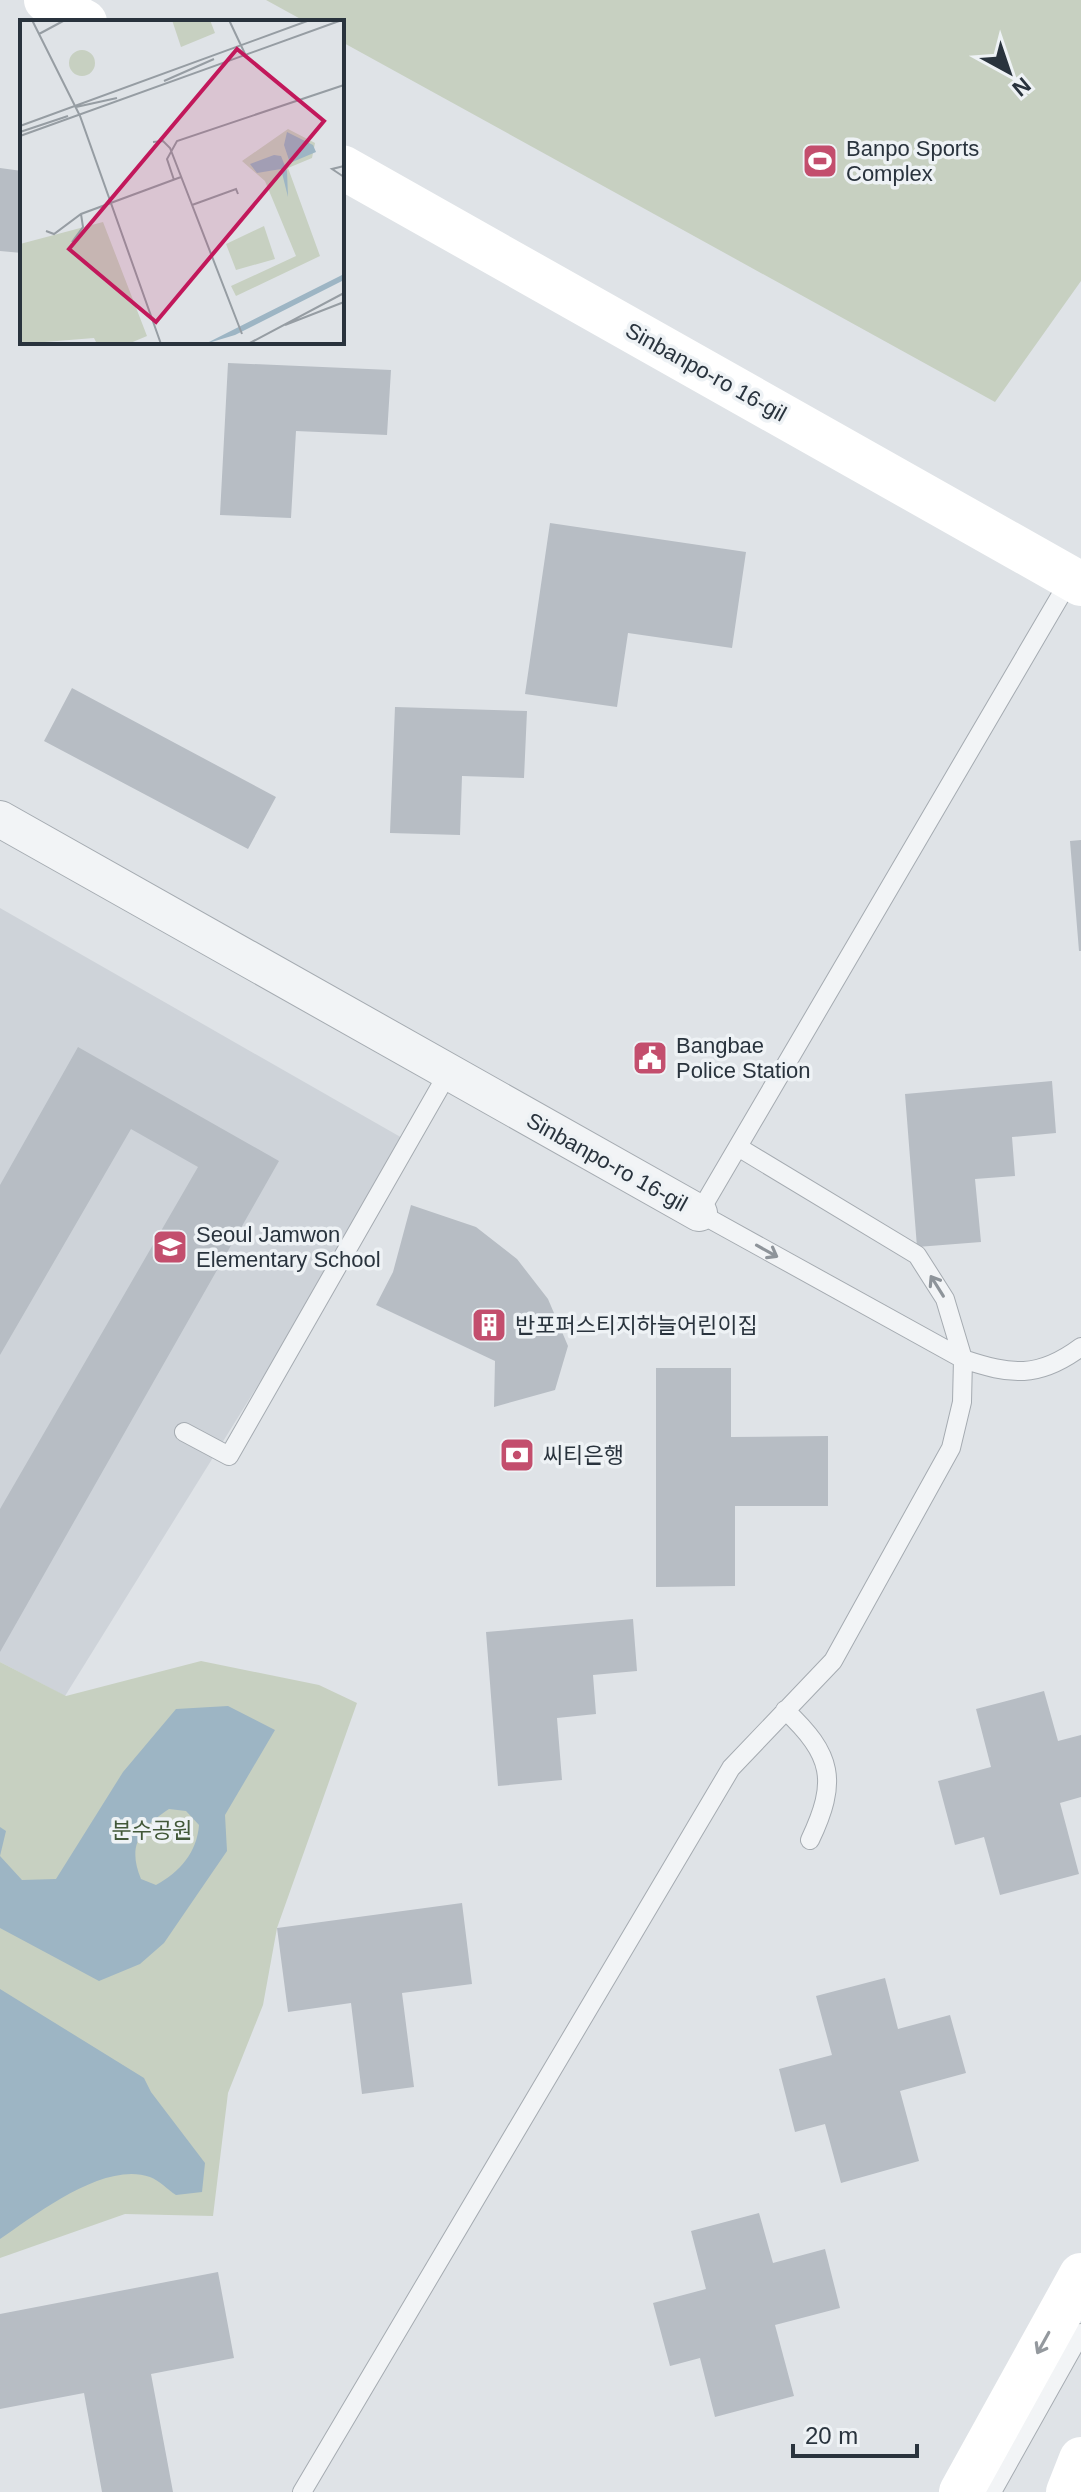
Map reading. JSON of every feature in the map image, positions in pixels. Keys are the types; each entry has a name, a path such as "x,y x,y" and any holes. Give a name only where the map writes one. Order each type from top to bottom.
{"street":[{"path":"46,0 81,20"},
{"name":"Sinbanpo-ro 16-gil","path":"344,168 1078,574"},
{"name":"Sinbanpo-ro 16-gil","path":"0,819 699,1213"},
{"path":"970,2492 1081,2275"},
{"path":"1068,2492 1081,2459"}],"lane":[{"name":"Sinbanpo-ro 16-gil","path":"699,1213 1078,574"},
{"path":"184,1432 229,1456 448,1073"},
{"path":"302,2492 731,1768 833,1661 951,1448 962,1402 963,1359 945,1299 917,1255 738,1147"},
{"path":"699,1213 963,1359 1006,1374 1057,1365 1081,1347"},
{"path":"785,1710 811,1735 826,1768 827,1803 810,1840"},
{"path":"970,2492 1081,2333"}],"shaded area":[{"name":"Seoul Jamwon Elementary School","path":"0,908 404,1139 276,1356 65,1696 0,1662"}],"green space":[{"name":"Banpo Sports Complex","path":"266,0 1081,0 1081,281 995,402 344,43 344,20 302,20"},
{"name":"분수공원","path":"201,1661 319,1685 357,1703 277,1928 263,2005 228,2093 213,2216 125,2214 0,2258 0,1662 66,1696"}],"water":[{"path":"228,1706 275,1730 225,1815 227,1851 164,1943 140,1964 99,1981 0,1928 0,1856 22,1880 56,1879 123,1772 176,1709","holes":["169,1809 186,1811 199,1825 195,1844 186,1860 173,1874 156,1885 141,1879 135,1857 144,1831"]},
{"path":"0,1827 6,1831 0,1856"},
{"path":"0,1989 144,2078 151,2092 205,2163 202,2192 176,2195 150,2177 132,2174 112,2176 52,2204 0,2239"}],"building":[{"path":"0,168 20,171 20,253 0,251"},
{"path":"228,363 391,370 387,435 296,431 291,518 220,515"},
{"path":"550,523 746,552 732,648 628,633 617,707 525,694"},
{"path":"72,688 276,797 248,849 44,741"},
{"path":"395,707 527,711 524,778 462,776 460,835 390,833"},
{"path":"1081,840 1081,951 1079,951 1070,841"},
{"path":"78,1047 279,1161 0,1652 0,1509 198,1167 131,1129 0,1355 0,1185"},
{"path":"1052,1081 1056,1133 1012,1137 1015,1176 975,1179 981,1242 917,1247 905,1094"},
{"name":"반포퍼스티지하늘어린이집","path":"411,1205 476,1227 517,1259 548,1299 568,1346 555,1390 494,1407 495,1361 376,1305 393,1272"},
{"path":"656,1368 731,1368 731,1437 828,1436 828,1506 735,1506 735,1586 656,1587"},
{"path":"633,1619 637,1671 593,1675 596,1714 557,1718 562,1780 498,1786 486,1632"},
{"path":"1044,1691 1058,1741 1081,1735 1081,1797 1060,1803 1079,1874 1000,1895 984,1837 955,1845 938,1781 991,1767 976,1709"},
{"path":"462,1903 472,1984 402,1993 414,2087 362,2094 351,2003 288,2012 277,1928"},
{"path":"885,1978 898,2029 950,2015 966,2073 900,2091 919,2161 841,2183 825,2124 795,2132 779,2069 832,2055 816,1996"},
{"path":"759,2213 773,2263 825,2249 840,2308 775,2325 794,2396 715,2417 700,2358 670,2366 653,2303 706,2289 691,2231"},
{"path":"218,2272 234,2358 151,2374 173,2492 102,2492 84,2393 0,2409 0,2314"}],"place":[{"name":"Banpo Sports Complex","path":"820,161"},
{"name":"Bangbae Police Station","path":"650,1058"},
{"name":"Seoul Jamwon Elementary School","path":"170,1247"},
{"name":"반포퍼스티지하늘어린이집","path":"489,1325"},
{"name":"씨티은행","path":"517,1455"}]}
